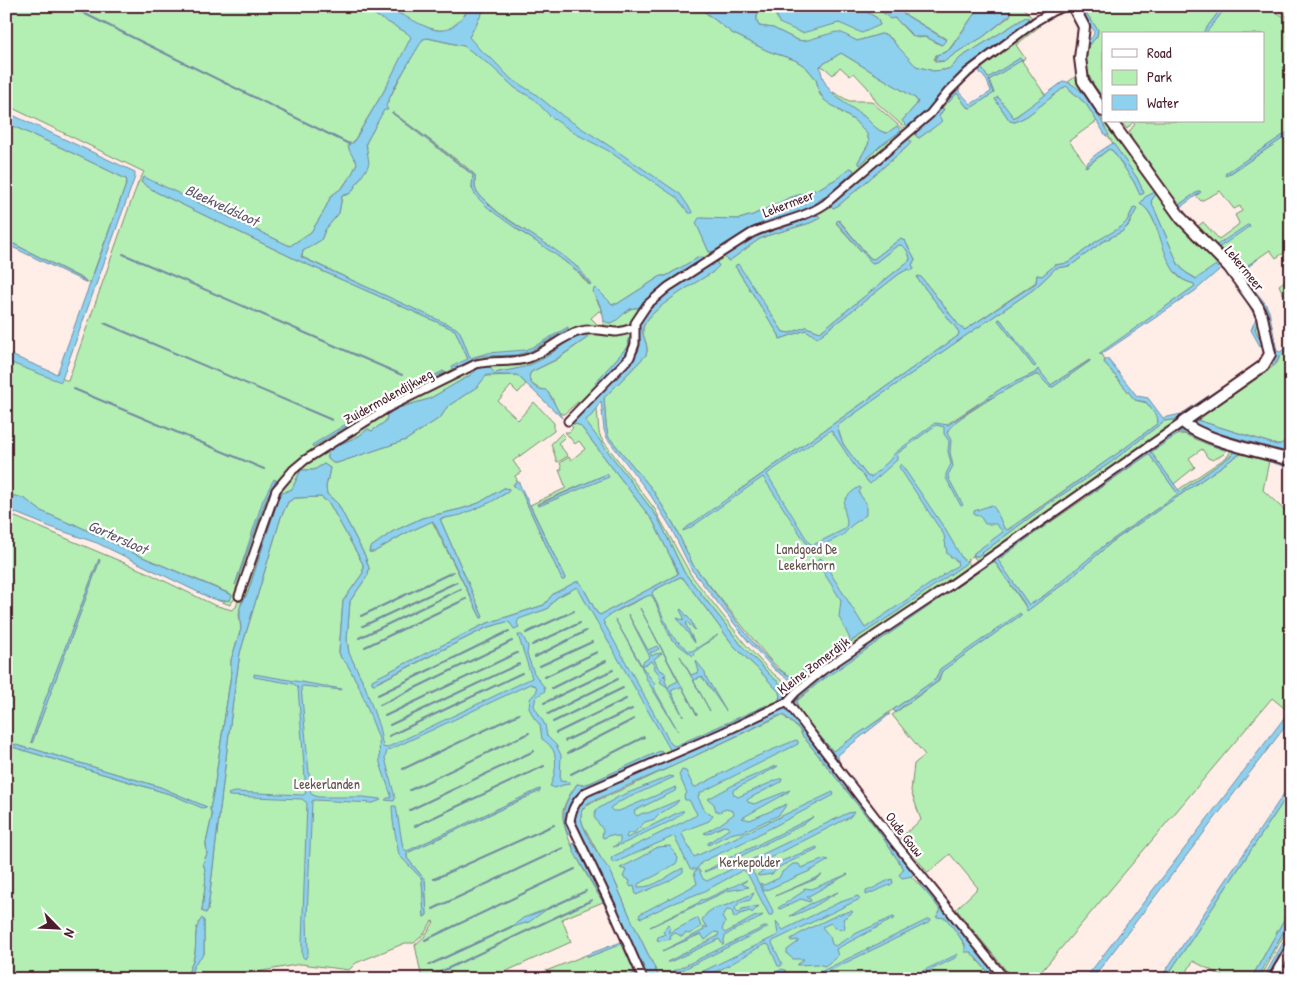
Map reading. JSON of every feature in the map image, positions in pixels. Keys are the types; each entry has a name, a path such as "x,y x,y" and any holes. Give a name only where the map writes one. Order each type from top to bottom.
{"street":[{"name":"Lekermeer","path":"568,421 630,357 635,344 634,328 640,314 661,293 734,244 762,228 811,212 825,204 930,114 968,72 1036,21 1066,6"},
{"path":"1073,6 1084,28 1080,58 1081,75 1088,91 1102,110"},
{"name":"Lekermeer","path":"1111,122 1181,218 1229,267 1250,295 1262,317 1270,354 1264,366 1183,422"},
{"name":"Zuidermolendijkweg","path":"239,596 276,490 292,470 305,460 389,406 476,364 487,360 529,358 552,346 562,338 583,330 616,332 634,328"},
{"path":"1183,422 1190,429 1209,436 1291,460"},
{"name":"Kleine Zomerdijk","path":"643,979 612,908 570,821 573,807 586,792 724,732 786,702 823,670 949,586 1183,422"},
{"name":"Oude Gouw","path":"786,702 1005,979"},
{"path":"1272,979 1291,946"},
{"path":"1278,968 1291,975"}],"green space":[{"path":"6,6 359,6 408,33 411,37 410,41 384,91 352,144 348,146 357,163 353,172 342,188 331,196 311,232 290,246 144,178 141,182 156,192 295,259 455,330 468,359 453,369 470,358 460,332 457,329 302,257 303,251 321,240 325,230 339,213 342,196 349,194 367,147 366,143 400,77 423,39 427,38 464,46 486,6 697,6 732,33 768,51 795,60 806,67 816,79 820,95 855,121 867,134 869,141 858,162 860,165 880,146 901,131 894,129 887,133 876,128 861,114 841,101 833,92 849,101 871,101 905,131 838,192 808,212 768,224 669,285 628,326 614,329 602,323 604,321 611,323 627,311 638,308 663,285 703,259 701,256 666,276 661,276 617,304 607,301 595,288 593,292 603,313 599,311 591,318 601,328 593,328 527,357 490,359 389,405 279,481 237,595 230,605 217,600 230,600 231,594 133,553 74,524 41,511 30,503 6,494 6,354 68,381 128,210 144,172 6,105","holes":["392,112 465,166 475,175 475,188 480,196 499,213 580,269 589,285 577,271 551,251 518,230 477,196 472,188 473,175","850,168 854,171 835,189 810,207 790,216 753,227 714,251 709,252 700,230 702,218 739,219 753,215 789,198 818,189 838,178"]},
{"path":"384,6 471,6 456,25 450,29 443,30 416,23"},
{"path":"857,6 876,6 890,18 895,18 910,34 918,38 926,37 941,45 946,39 891,6 980,6 948,51 936,55 934,60 937,62 945,61 983,37 1010,16 1011,13 1007,6 1022,6 1032,18 1032,22 909,129 905,128 877,103 868,88 854,73 850,76 840,67 833,75 820,66 841,53 915,98 918,102 902,121 929,110 955,78 970,64 1023,26 1026,17 960,58 951,68 933,71 916,66 901,52 891,38 881,34 857,41 851,38 804,41 797,40 773,28 759,26 757,20 759,12 767,8 773,10 777,18 833,24 880,25 877,18"},
{"path":"1081,6 1223,6 1204,32 1102,32 1102,97 1094,86 1087,69 1088,47 1097,36 1098,30"},
{"path":"1227,6 1266,6 1291,21 1291,130 1225,174 1228,175 1291,133 1291,250 1276,258 1270,250 1241,270 1225,254 1217,249 1222,245 1212,244 1197,227 1203,222 1219,239 1238,225 1239,223 1235,215 1242,211 1240,206 1234,209 1220,191 1201,201 1196,196 1201,192 1199,191 1180,204 1177,203 1134,144 1129,132 1135,124 1133,122 1264,122 1264,32 1207,32"},
{"path":"1271,6 1291,6 1291,19"},
{"path":"1036,23 1040,26 1016,45 1025,58 1022,61 1046,96 1013,118 998,97 995,99 1010,121 1015,122 1027,116 1066,86 1086,104 1097,121 1069,141 1086,164 1086,167 1109,149 1113,151 1140,194 1144,193 1137,178 1110,139 1089,100 1068,82 1079,74 1084,86 1100,110 1102,122 1109,122 1164,200 1240,283 1251,299 1265,336 1266,357 1257,368 1236,382 1265,356 1255,329 1258,321 1256,314 1248,299 1221,265 1218,268 1216,266 1197,279 1185,272 1177,262 1151,201 1156,193 1145,198 1140,204 1146,208 1151,216 1172,267 1179,277 1195,286 1100,354 1102,354 1105,360 1104,362 1135,400 1147,403 1158,418 1158,423 1121,451 974,553 967,560 971,567 832,662 797,689 795,683 803,674 816,665 815,663 794,678 783,672 770,660 693,565 673,523 652,489 608,436 604,398 646,355 647,348 643,328 646,321 662,305 713,272 719,266 716,262 674,288 645,313 639,326 640,345 638,352 598,397 571,423 582,428 653,521 678,574 600,615 597,613 580,582 576,582 553,594 544,605 485,624 373,680 372,683 375,684 486,628 547,609 556,598 576,587 597,621 680,577 683,578 734,646 779,692 780,697 778,701 785,698 789,690 772,677 743,647 684,572 658,518 585,422 597,409 601,438 654,508 691,575 746,645 793,692 781,703 772,703 770,709 673,753 668,753 667,751 663,755 661,751 590,783 577,784 565,804 563,820 577,858 603,902 562,919 571,942 489,979 422,979 415,945 424,937 434,922 432,921 424,934 414,943 405,943 356,963 349,970 301,964 230,977 190,979 188,977 196,962 204,954 204,921 202,919 196,930 196,947 187,979 6,979 6,745 173,795 206,807 160,787 6,742 6,513 146,572 214,605 232,610 236,607 238,601 242,602 243,598 240,596 278,491 292,473 306,461 392,407 476,366 486,363 518,362 534,358 565,339 579,333 604,332 618,335 630,331 633,345 627,358 582,405 579,401 564,414 561,414 556,408 549,393 532,384 529,377 531,372 556,360 587,338 585,335 571,340 541,361 529,366 495,373 488,366 479,368 469,376 429,399 398,408 387,415 386,421 372,431 368,429 359,436 329,449 328,452 328,459 333,463 337,463 406,440 441,417 447,407 478,386 485,376 517,375 526,384 518,393 511,386 498,401 518,420 534,402 554,423 554,431 513,461 521,472 515,476 517,480 513,485 521,491 564,580 565,578 530,505 566,488 559,470 562,469 560,463 569,457 571,460 585,449 579,441 575,444 565,432 569,432 573,428 568,422 630,358 633,352 638,320 648,306 674,284 746,239 767,229 803,218 824,208 930,117 956,86 960,88 959,90 955,90 946,102 949,102 957,93 966,106 970,108 994,93 989,80 1022,60 1020,58 988,78 981,67 1037,25 980,65 962,83 962,86 959,82 978,64","holes":["941,108 944,109 939,116 941,121 919,138 916,136 916,132","907,139 911,142 839,205 833,208 830,205","1134,207 1137,208 1129,225 1123,231 1102,242 1070,266 1056,268 1034,289 838,425 838,431 844,444 868,477 872,477 883,467 869,483 836,437 834,431 830,429 731,496 958,336 959,332 917,278 918,276 921,277 961,328 965,330 1036,282 1037,275 1042,276 1055,265 1068,263 1097,241 1126,223","818,215 820,218 810,223 766,236 729,261 724,257 725,254 755,236","839,220 870,258 874,259 900,239 905,241 915,259 912,265 914,269 912,271 908,269 899,274 818,337 806,330 780,339 735,266 737,264 783,332 790,333 806,327 820,332 910,260 907,250 903,246 898,245 872,263 836,223","1000,319 1034,367 998,320","628,339 630,339 631,345 628,351 597,385 595,383 629,345","1090,361 1053,387 1049,386 1040,375 1036,375 1007,388 948,426 946,425 1002,388 1035,373 1038,369 1051,385","324,464 330,468 326,487 327,494 338,504 365,556 369,568 368,575 350,601 347,640 349,654 365,686 359,686 339,652 343,601 363,573 363,564 329,503 321,497 295,498 288,502 281,517 240,653 206,913 202,911 206,880 203,863 207,854 206,843 212,816 210,809 231,674 231,660 241,629 239,614 241,604 248,592 280,494 292,489 301,470 314,470","607,474 608,477 538,506 537,504","504,488 509,489 508,492 467,512 440,519 482,618 432,521 404,534 374,552 369,552 370,548 392,532 422,518 479,503","99,559 100,560 32,743 44,703","964,560 967,561 823,661 821,660","767,705 768,707 671,751 669,749","540,789 540,791 407,853 407,858 425,880 427,915 424,917 422,879 400,855"]},
{"path":"1121,122 1133,122 1127,129"},
{"path":"6,123 126,179 127,182 90,282 85,282 85,280 6,240"},
{"path":"1291,276 1291,304 1279,285"},
{"path":"1291,349 1291,449 1285,446 1285,441 1277,445 1197,420 1266,372 1277,363 1280,356"},
{"path":"1233,382 1233,385 978,562 973,556 978,556 1048,504 1110,463 1164,421 1180,419"},
{"path":"1195,423 1197,426 1291,453 1291,458 1216,436 1193,425"},
{"path":"1181,429 1189,430 1228,446 1224,454 1213,460 1208,458 1202,449 1189,458 1195,467 1174,484 1151,452 1166,440 1184,434 1225,450 1226,448 1180,431"},
{"path":"562,433 565,437 558,443 568,456 557,462 551,444"},
{"path":"1232,448 1291,462 1291,465 1234,449 1232,455 1180,492 1178,490 1228,456"},
{"path":"1149,454 1178,494 1105,545 1057,586 1029,605 998,561 999,558"},
{"path":"1242,454 1269,461 1263,490 1284,510 1291,505 1291,709 1289,712 1272,698 1035,979 1013,979 956,909 978,888 950,854 928,873 900,838 921,820 911,791 914,764 925,755 892,715 939,681 942,671 1021,614 940,669 936,679 835,751 811,727 801,712 797,701 847,662 994,561 1028,610 1066,582 1112,542"},
{"name":"Kerkepolder","path":"782,715 799,729 877,829 904,869 932,898 954,927 965,946 994,979 660,979 610,870 604,864 583,825 581,812 586,805"},
{"path":"1291,790 1291,907 1251,979 1228,979 1193,961 1183,979 1165,979"},
{"path":"1291,918 1291,922 1260,979 1257,979"},
{"path":"622,944 635,973 622,979 526,979 586,955 588,957"}],"water":[{"path":"359,6 385,7 431,29 439,30 447,29 454,25 471,6 486,6 469,37 481,51 492,59 511,79 534,93 564,117 680,194 693,213 689,213 677,198 607,150 576,134 551,117 534,99 515,88 491,66 464,46 428,38 423,39 396,84 386,106 388,110 384,110 366,143 369,163 367,168 351,193 342,196 339,213 325,230 321,240 303,251 301,257 456,328 460,332 470,358 488,353 525,350 568,327 568,329 530,351 515,355 480,356 453,369 452,366 468,359 455,330 295,259 156,192 141,182 144,177 290,246 311,232 331,196 343,187 353,172 357,163 350,151 349,143 353,143 384,91 411,37"},
{"path":"697,6 857,6 877,18 880,25 862,33 839,23 802,33 779,23 776,13 767,8 757,15 757,20 759,26 773,28 797,40 804,41 836,32 857,41 881,34 887,35 916,66 933,71 951,68 960,58 1026,17 1029,20 970,64 955,78 929,110 911,125 907,126 902,121 918,102 915,98 841,53 820,66 825,83 841,100 883,132 887,133 897,126 901,131 880,146 860,165 858,162 869,141 867,134 855,121 824,100 816,79 806,67 795,60 768,51 732,33"},
{"path":"876,6 891,6 946,40 942,45 926,37 914,37 895,18 890,19"},
{"path":"980,6 1007,6 1011,14 983,37 945,61 935,61 937,55 951,48"},
{"path":"1078,6 1081,6 1098,30 1097,36 1088,47 1086,59 1088,75 1102,96 1102,102 1090,83 1087,74 1086,67 1085,54 1086,44 1094,31"},
{"path":"1223,6 1227,6 1207,32 1204,32"},
{"path":"1037,25 981,67 988,78 1020,58 1022,60 989,80 994,93 971,108 966,106 957,93 949,102 946,101 957,89 971,104 989,93 991,91 987,81 978,70 962,83 980,65"},
{"path":"1064,81 1079,89 1091,103 1109,135 1106,136 1086,104 1066,86 1027,116 1015,122 1010,121 995,99 998,97 1014,118"},
{"path":"942,108 944,109 939,116 942,121 919,138 916,136 916,132"},
{"path":"6,112 135,172 135,177 61,382 6,361 6,353 57,374 127,182 126,179 6,123"},
{"path":"392,112 475,175 475,188 489,205 567,258 591,284 564,261 489,209 477,197 472,187 473,175"},
{"path":"1291,130 1291,133 1226,176 1226,173"},
{"path":"908,138 911,142 908,146 839,205 833,208 830,205"},
{"path":"1113,143 1137,178 1144,193 1140,195 1134,182 1113,151 1109,149 1085,167 1093,157"},
{"path":"1140,149 1177,203 1180,204 1199,191 1201,192 1182,206 1181,211 1137,150"},
{"path":"850,168 854,171 835,189 810,207 790,216 753,227 714,251 709,252 696,223 699,218 739,219 753,215 789,198 818,189 838,178"},
{"path":"1155,192 1156,194 1151,201 1178,264 1185,272 1196,279 1216,265 1219,270 1195,291 1100,355 1100,353 1195,286 1182,278 1174,270 1152,217 1147,209 1140,204 1145,197"},
{"path":"1134,207 1137,209 1123,231 1102,242 1070,266 1056,268 1034,289 837,426 843,444 867,476 871,477 895,453 935,423 948,425 1002,388 1035,373 1038,369 1051,385 1090,360 1053,387 1049,386 1038,374 1029,378 973,409 951,426 947,433 951,440 950,452 953,466 948,475 963,505 961,506 946,478 951,464 948,451 949,441 944,434 944,427 936,425 897,454 897,460 870,484 854,465 831,430 767,474 809,543 813,545 845,529 847,524 844,504 850,493 859,487 861,488 859,493 866,503 866,515 852,525 843,535 817,548 815,554 812,552 763,477 683,531 958,336 959,332 917,278 918,276 921,277 961,328 965,330 1036,283 1037,275 1042,276 1055,265 1068,263 1097,241 1121,227 1127,221"},
{"path":"818,215 820,218 810,223 758,240 729,261 724,257 725,254 755,236"},
{"path":"838,220 870,258 874,259 900,239 905,241 915,259 912,265 914,269 912,271 908,269 899,274 817,338 806,330 780,339 735,266 738,264 783,332 790,333 806,327 820,332 910,260 907,250 903,246 898,245 872,263 836,222"},
{"path":"1249,224 1250,226 1217,249 1211,244 1217,245"},
{"path":"6,240 86,281 6,244"},
{"path":"1224,253 1240,270 1258,259 1242,272 1250,285 1223,255"},
{"path":"701,256 703,259 663,285 638,308 629,310 613,322 604,321 602,309 593,292 594,289 596,288 612,304 617,304 661,276 666,276"},
{"path":"716,262 719,266 713,272 663,305 646,321 643,331 647,348 646,355 604,398 608,436 652,489 673,523 693,565 756,646 776,668 793,678 812,663 816,665 803,674 795,683 775,670 748,641 691,569 670,526 651,496 607,438 604,430 601,401 586,422 658,518 684,572 743,647 772,677 789,690 784,698 778,701 780,697 779,692 734,646 683,578 680,577 654,590 652,593 672,636 689,651 718,635 694,652 693,656 671,639 651,595 625,606 603,621 671,744 675,746 768,706 671,751 577,587 556,598 547,609 519,619 517,623 519,627 514,629 510,623 506,622 486,628 374,684 372,683 372,680 485,624 544,605 553,594 576,582 580,582 597,613 600,615 678,574 653,521 582,428 571,423 598,397 638,352 640,345 639,326 645,313 674,288"},
{"path":"1252,287 1269,311 1277,351 1280,352 1291,345 1291,349 1280,356 1274,366 1272,365 1275,356 1267,315 1264,306"},
{"path":"1245,296 1258,321 1255,329 1262,344 1260,346 1251,330 1256,318"},
{"path":"1000,319 1036,366 1034,367 998,320"},
{"path":"583,335 587,335 587,338 555,360 530,374 533,386 546,390 562,418 517,375 487,375 478,386 447,407 441,417 406,440 337,463 333,463 328,459 329,449 359,436 368,429 372,431 386,421 387,415 398,408 429,399 469,376 479,368 488,366 495,373 525,367"},
{"path":"630,338 631,345 628,351 597,385 595,383 629,345 628,339"},
{"path":"1107,358 1137,396 1148,398 1163,418 1181,414 1252,367 1253,369 1180,419 1164,421 1110,463 1048,504 978,556 974,556 974,553 1003,532 996,524 985,524 980,516 974,515 974,511 992,505 1004,528 1008,530 1158,423 1157,417 1146,402 1135,400 1104,362"},
{"path":"1266,369 1266,372 1197,420 1277,445 1286,440 1285,446 1291,449 1291,453 1224,435 1195,424 1195,419"},
{"path":"443,371 445,372 387,401 313,447 312,445 385,400"},
{"path":"1181,431 1189,432 1206,441 1226,447 1225,450 1180,433 1151,452 1180,492 1232,455 1234,449 1291,465 1291,468 1242,454 1238,455 1112,542 1066,582 1027,611 1024,603 995,562 993,562 818,683 798,699 796,706 833,751 890,714 838,755 842,765 856,782 854,783 794,707 795,698 830,670 1083,498 998,560 1029,605 1044,596 1105,545 1178,494 1149,454 1087,495 1169,436"},
{"path":"324,464 330,468 326,487 327,494 338,504 365,556 369,568 368,575 350,601 347,640 349,653 365,686 379,727 383,747 386,748 532,678 518,635 522,635 528,646 527,654 534,673 545,691 536,697 534,706 545,725 547,736 556,745 561,755 560,781 570,782 570,784 555,788 550,786 555,772 556,761 550,746 542,739 540,725 529,708 530,699 537,691 536,686 530,684 387,751 385,758 395,798 394,801 385,800 391,798 391,795 380,763 379,739 359,686 339,652 343,601 363,573 363,564 329,503 321,497 295,498 288,502 281,517 240,653 206,913 202,911 206,880 203,863 207,854 206,843 212,816 210,809 231,675 231,660 241,629 240,607 248,592 280,494 292,489 301,470 314,470"},
{"path":"901,464 945,529 963,560 967,561 895,613 822,660 821,658 850,639 839,617 841,600 817,562 818,559 821,558 865,628 958,565 957,561 947,554 944,535 899,467"},
{"path":"607,474 609,477 539,506 537,505"},
{"path":"274,479 276,480 266,499 235,585 263,500"},
{"path":"518,481 565,578 564,580 562,580 521,491 513,485"},
{"path":"504,488 509,489 508,492 491,502 461,515 440,519 483,617 481,618 433,521 404,534 374,552 369,552 370,548 392,532 422,518 479,503"},
{"path":"6,494 24,498 41,511 232,595 230,600 222,601 210,598 97,543 6,509"},
{"path":"100,560 32,743 44,703"},
{"path":"640,608 697,715 682,688 674,688 671,691 683,716 666,686 660,682 662,679 658,677 659,674 654,668 655,666 652,661 642,665 650,657 628,614 648,650 657,646 659,649 650,652 652,656 662,653 654,659 658,668 666,675 663,676 666,677 665,681 668,688 678,681"},
{"path":"681,609 691,621 695,630 687,622 686,625 695,643 677,618 683,620 684,618"},
{"path":"1020,613 1021,615 942,671 938,681 895,712 893,710 936,679 940,669"},
{"path":"615,619 643,668 655,684 656,692 678,731 647,680"},
{"path":"680,656 691,675 699,672 696,661 705,672 726,711 702,677 698,677 694,682"},
{"path":"254,674 342,689 301,687 311,794 318,797 363,797 381,800 373,803 312,801 307,917 308,954 305,959 302,956 302,942 307,803 302,799 229,796 228,794 234,792 303,795 306,791 298,688 294,684 254,677"},
{"path":"786,709 793,715 915,873 912,876 902,878 899,875 904,869 877,829 802,735 801,731 785,716 776,717 682,762 588,803 581,812 582,823 588,837 610,870 660,979 649,979 577,832 575,816 577,807 586,798 597,792 779,710"},
{"path":"1291,709 1291,719 1092,979 1085,979"},
{"path":"796,740 798,744 700,793 698,797 705,811 713,816 709,821 683,831 682,834 694,857 833,792 834,795 702,862 697,869 689,867 674,836 614,863 611,860 612,857 697,814 689,800 685,800 684,796 687,793 679,775 682,770 686,771 693,786 696,787 748,760"},
{"path":"6,742 160,787 207,807 202,808 173,795 6,745"},
{"path":"660,751 663,755 577,794 568,809 571,833 568,835 564,820 565,808 577,784 590,783"},
{"path":"778,766 733,790 733,794 738,797 782,779 781,782 747,800 754,804 790,790 787,793 742,818 750,820 787,804 779,815 708,845 708,843 729,829 729,827 724,826 707,834 704,833 734,814 733,811 726,809 719,812 716,811 714,804 708,799 737,783"},
{"path":"670,776 674,777 610,808 613,811 619,811 676,787 675,791 634,811 637,816 679,800 655,819 645,822 634,833 628,833 627,838 684,811 681,814 669,822 613,847 620,842 620,837 610,835 602,837 603,830 594,817 596,810 618,797"},
{"path":"1291,783 1291,790 1165,979 1160,979"},
{"path":"540,789 540,791 407,853 407,858 425,880 427,915 424,917 422,879 399,855 392,806 396,806 403,848 407,851"},
{"path":"854,812 850,817 754,866 752,870 774,913 773,915 769,915 747,873 743,870 705,891 642,918 639,917 640,914 697,884 694,872 697,870 699,870 703,879 707,881 848,813"},
{"path":"813,817 804,824 738,859 704,872 736,854"},
{"path":"574,843 619,931 617,932 603,902 574,852 572,844"},
{"path":"670,846 678,858 677,863 638,884 638,887 656,883 683,868 683,872 667,882 636,895 634,886 631,887 630,881 623,877 626,870 620,868 657,847"},
{"path":"817,847 817,849 781,866 772,874 757,875 769,866"},
{"path":"825,859 829,860 810,871 764,891 760,883 764,885 779,878 782,872 793,864 799,864 801,868"},
{"path":"848,874 807,897 811,900 810,902 801,899 780,909 778,908 804,891 804,888 812,889"},
{"path":"822,875 816,879 775,896"},
{"path":"892,879 893,883 890,885 866,895 866,891"},
{"path":"747,880 742,884 749,887 727,891 650,927 701,900"},
{"path":"922,881 1000,979 994,979 971,952 965,952 965,944 946,918 936,917 941,910 919,884"},
{"path":"838,892 813,907 790,916 808,905"},
{"path":"754,893 750,900 739,903 735,908 737,913 742,909 759,906 752,913 750,911 734,918 732,911 727,910 722,917 725,922 722,930 725,933 754,917 763,915 725,936 723,945 719,939 667,962 718,936 719,933 715,932 705,940 701,934 662,951 708,927 702,920 707,913"},
{"path":"858,896 860,899 773,941 772,943 782,964 781,966 778,966 769,945 765,944 717,971 697,978 687,979 778,935 776,921 783,930 838,903"},
{"path":"1291,907 1291,918 1257,979 1251,979"},
{"path":"547,909 529,922 513,927 523,918"},
{"path":"853,912 843,919 844,929 841,930 834,927 831,923 822,927 835,946 857,933 893,917 895,918 836,949 838,956 825,966 817,964 797,965 804,959 793,959 787,954 787,950 798,942 798,940 791,941 791,939 837,915"},
{"path":"202,918 204,921 204,954 196,962 189,977 190,979 187,979 196,947 196,930"},
{"path":"698,918 701,927 689,934 685,933 682,937 676,933 670,935 671,939 657,940 658,937 665,934 663,932 668,924 671,927 668,932 671,932"},
{"path":"929,919 931,920 930,922 812,979 806,979"},
{"path":"764,927 768,927 670,976 672,972"},
{"path":"1291,928 1291,934 1266,979 1263,979"},
{"path":"624,941 640,979 636,975 628,979 622,979 635,973 622,944 588,957 586,955"},
{"path":"958,954 955,958 913,979 906,979"},
{"path":"782,969 785,970 789,979 784,979 780,976 775,979 766,979"}],"waterway":[{"path":"69,6 349,144"},
{"path":"123,254 402,375"},
{"path":"104,323 332,420"},
{"path":"74,389 264,469"},
{"path":"361,616 453,572"},
{"path":"363,626 457,582"},
{"path":"359,638 461,589"},
{"path":"365,647 466,599"},
{"path":"526,633 574,611"},
{"path":"532,645 580,623"},
{"path":"378,695 509,631"},
{"path":"535,657 586,631"},
{"path":"380,705 512,641"},
{"path":"540,666 592,642"},
{"path":"545,677 597,652"},
{"path":"385,716 517,653"},
{"path":"552,688 606,661"},
{"path":"390,725 519,664"},
{"path":"544,703 613,670"},
{"path":"389,736 522,673"},
{"path":"548,714 618,679"},
{"path":"553,722 623,688"},
{"path":"556,733 626,699"},
{"path":"565,741 632,709"},
{"path":"403,769 519,714"},
{"path":"568,753 634,719"},
{"path":"410,790 529,733"},
{"path":"571,774 644,737"},
{"path":"410,810 534,751"},
{"path":"415,826 544,766"},
{"path":"434,879 554,825"},
{"path":"433,909 563,848"},
{"path":"425,940 575,869"},
{"path":"547,909 586,891"},
{"path":"436,974 592,900"},
{"path":"429,965 513,926"}],"water label":[{"name":"Bleekveldsloot","path":"222,205"},
{"name":"Gortersloot","path":"118,537"}],"park label":[{"name":"Landgoed De Leekerhorn","path":"807,556"},
{"name":"Leekerlanden","path":"327,783"}]}
